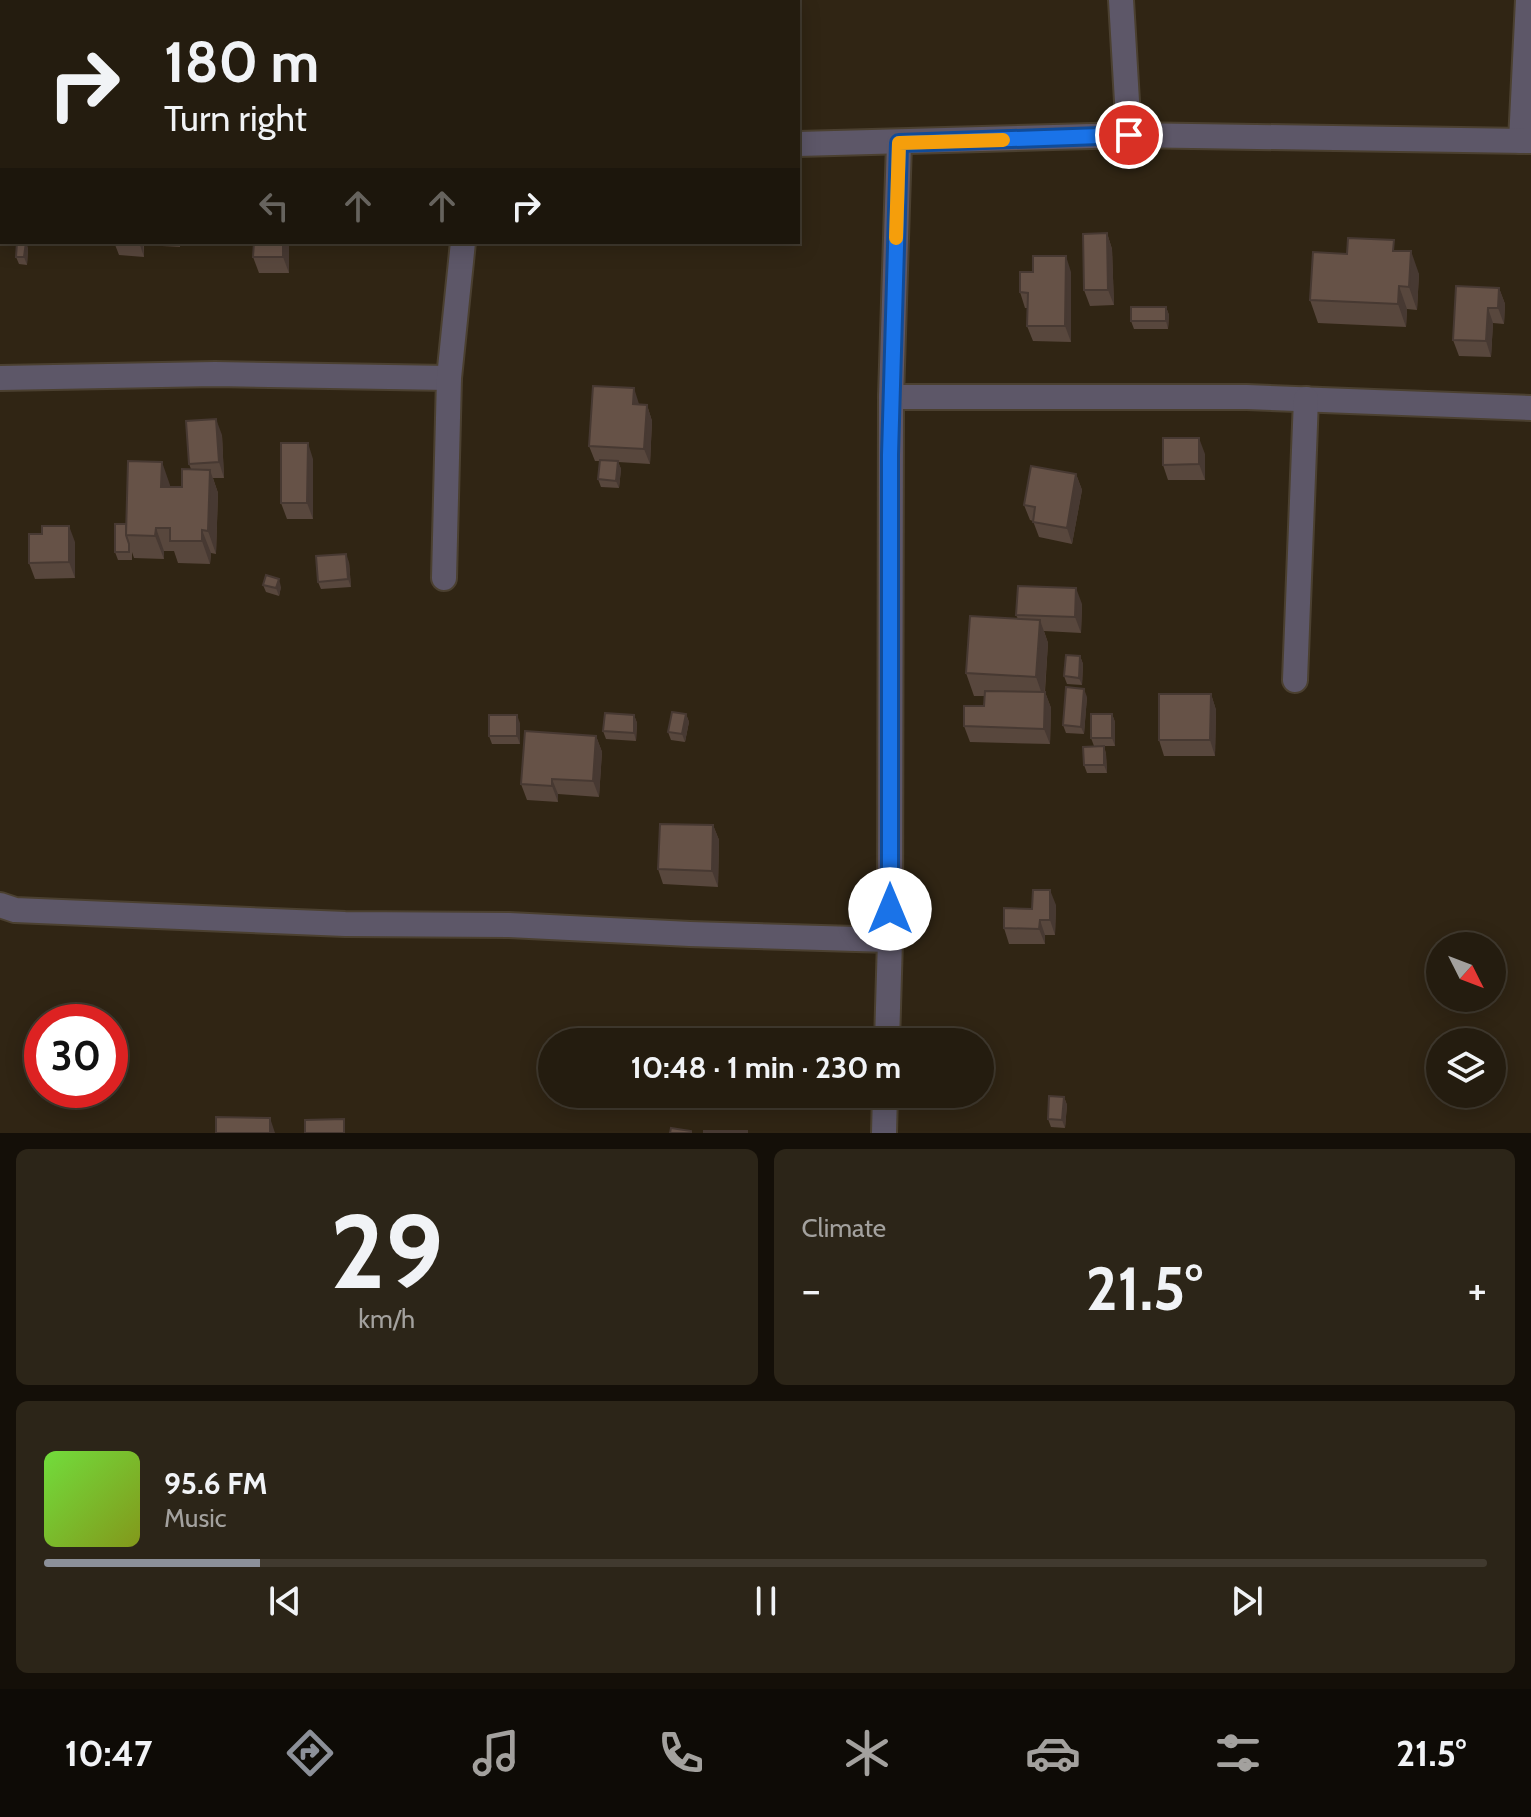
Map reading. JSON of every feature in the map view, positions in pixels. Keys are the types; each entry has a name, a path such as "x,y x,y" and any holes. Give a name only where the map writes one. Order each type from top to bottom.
{"street":[{"path":"1121,0 1129,135"},
{"path":"800,144 1129,135 1526,141 1528,0"},
{"path":"887,1028 891,397 899,143"},
{"path":"444,578 449,378 463,244"},
{"path":"0,378 215,374 449,378"},
{"path":"891,397 1306,399 1531,408"},
{"path":"1295,680 1306,399"},
{"path":"0,905 15,910 313,923 509,925 890,940"},
{"path":"884,1133 885,1108"}],"building":[{"path":"1107,233 1108,290 1084,290 1083,234"},
{"path":"1348,238 1394,240 1393,251 1411,251 1409,287 1399,286 1398,304 1310,300 1313,252 1347,254"},
{"path":"17,244 26,244 24,257 16,257"},
{"path":"254,244 283,244 283,257 253,257"},
{"path":"1033,256 1066,256 1065,326 1027,326 1028,293 1020,292 1020,272 1033,272"},
{"path":"1456,286 1499,288 1498,308 1488,308 1486,341 1453,340"},
{"path":"1131,307 1166,307 1166,321 1131,321"},
{"path":"593,386 634,388 633,404 647,405 644,449 589,446"},
{"path":"216,419 219,462 189,464 186,421"},
{"path":"1163,438 1199,438 1199,464 1163,465"},
{"path":"281,443 308,443 307,503 281,503"},
{"path":"600,460 618,461 616,481 598,479"},
{"path":"128,461 162,462 161,487 182,487 182,469 210,470 208,531 202,530 202,541 170,541 170,528 156,528 155,536 126,535"},
{"path":"1031,466 1076,474 1067,528 1033,522 1035,507 1024,505"},
{"path":"115,524 126,524 129,552 115,552"},
{"path":"42,526 69,526 69,562 29,563 29,534 42,534"},
{"path":"346,554 348,579 318,582 316,556"},
{"path":"266,575 279,579 276,588 263,585"},
{"path":"1018,586 1076,588 1075,617 1016,615"},
{"path":"970,616 1040,620 1036,677 966,673"},
{"path":"1066,655 1080,656 1079,678 1064,676"},
{"path":"1066,687 1084,689 1081,727 1063,725"},
{"path":"985,691 1045,692 1044,729 964,726 964,706 984,706"},
{"path":"1159,694 1211,694 1210,740 1159,740"},
{"path":"672,712 686,714 682,734 668,732"},
{"path":"605,713 634,715 634,733 603,731"},
{"path":"1091,714 1112,714 1112,738 1091,738"},
{"path":"489,715 517,715 517,736 489,736"},
{"path":"525,731 596,736 593,781 552,779 552,786 521,784"},
{"path":"1104,746 1104,765 1084,765 1083,747"},
{"path":"660,824 713,825 712,871 658,869"},
{"path":"1033,890 1050,890 1050,920 1040,920 1039,929 1004,928 1004,908 1032,909"},
{"path":"1049,1096 1064,1097 1062,1120 1048,1119"},
{"path":"216,1117 270,1118 270,1133 216,1133"},
{"path":"344,1119 344,1133 305,1133 305,1120"},
{"path":"671,1128 691,1131 691,1133 670,1133"},
{"path":"747,1131 747,1133 704,1133"}],"slow traffic":[{"path":"896,238 899,143 1003,140"}],"route":[{"path":"890,909 890,455 899,143 1129,135"}]}
